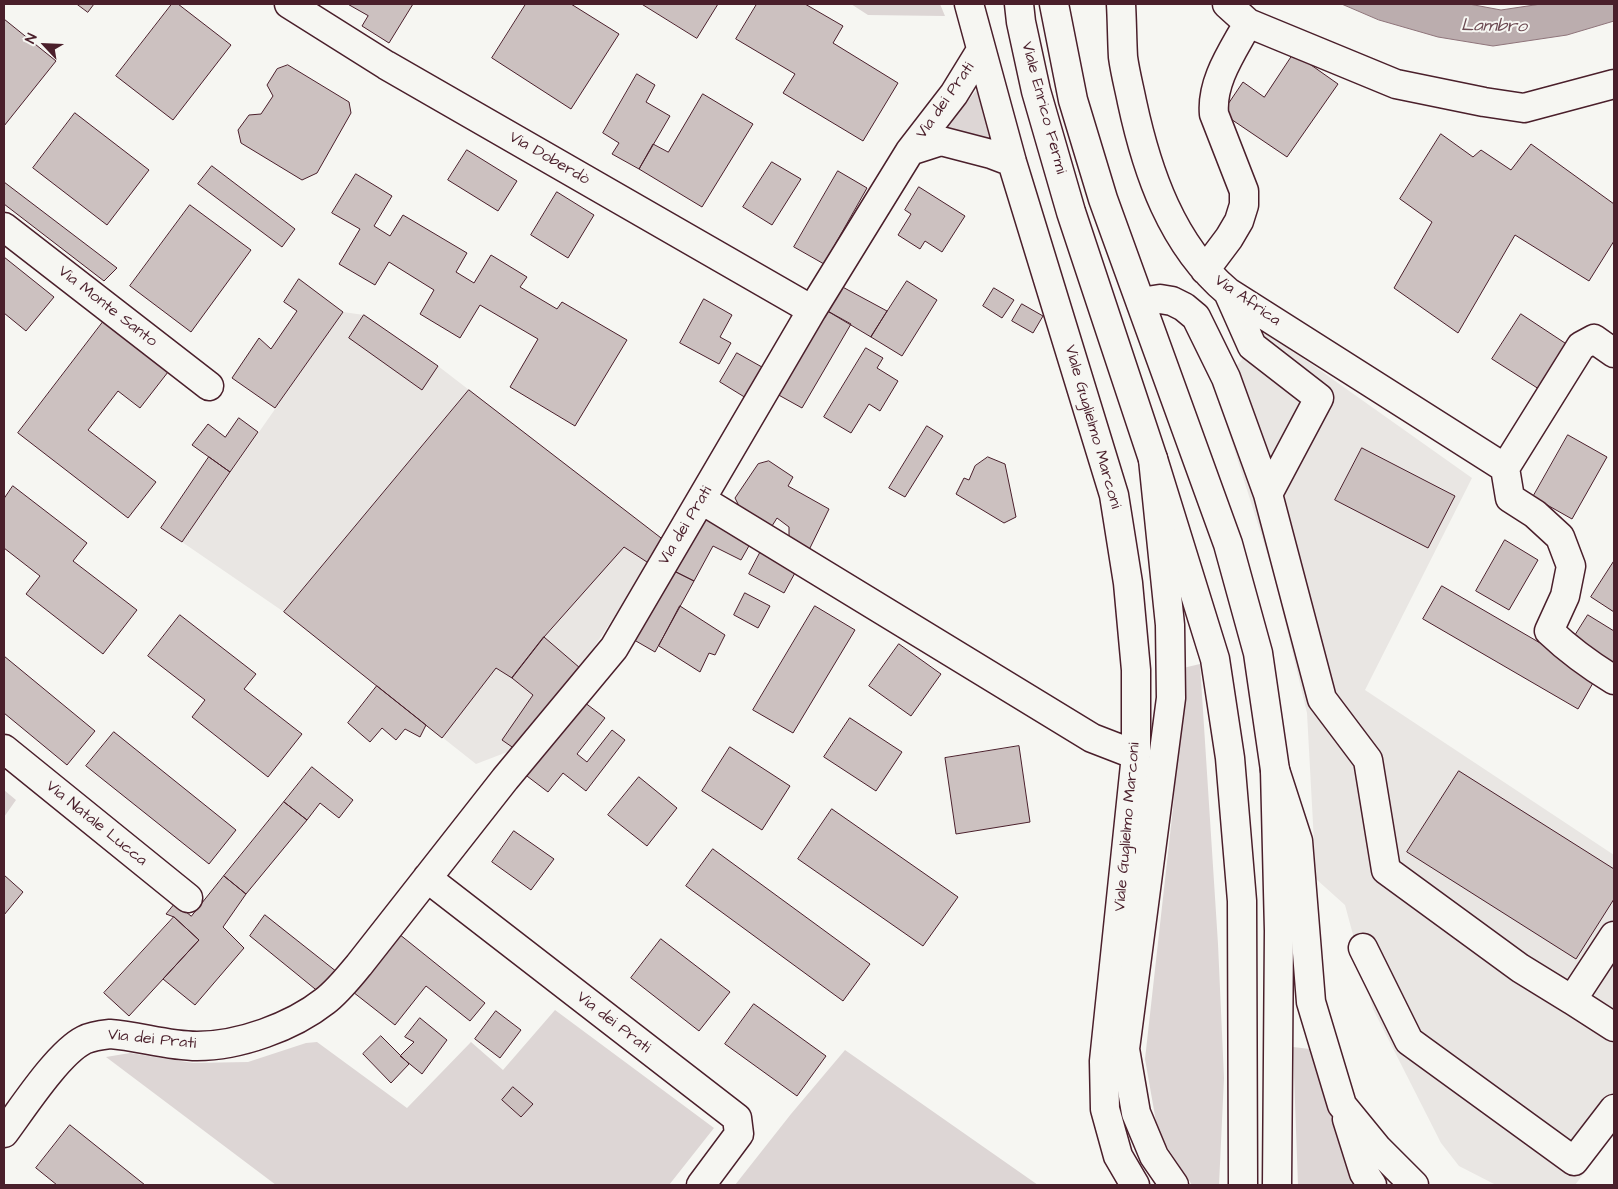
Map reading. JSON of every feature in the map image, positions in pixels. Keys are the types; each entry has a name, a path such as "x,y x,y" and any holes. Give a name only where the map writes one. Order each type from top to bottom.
{"main road":[{"name":"Via Doberdò","path":"289,4 386,65 812,310"},
{"name":"Viale Guglielmo Marconi","path":"969,4 1012,162 1114,495 1129,592 1136,670 1136,755 1104,1061 1105,1109 1118,1156 1135,1185"},
{"name":"Viale Enrico Fermi","path":"1019,4 1036,91 1071,212 1154,459"},
{"name":"Viale Enrico Fermi","path":"1054,4 1073,100 1103,199 1141,302"},
{"name":"Via Africa","path":"1122,4 1124,59 1135,115 1146,156 1160,195 1184,243 1205,270 1228,292 1505,468"},
{"path":"1227,4 1248,23 1396,84 1524,108 1614,84"},
{"path":"1205,270 1229,238 1239,221 1244,205 1244,191 1214,114 1213,102 1223,70 1248,23"},
{"name":"Via dei Prati","path":"4,1133 48,1074 72,1048 83,1040 96,1035 110,1034 180,1044 212,1045 271,1030 307,1014 343,984 504,779 614,648 812,310 910,151 954,94 981,50"},
{"name":"Via dei Prati","path":"910,151 941,141 991,154 1012,162"},
{"name":"Via Monte Santo","path":"4,227 209,386"},
{"path":"1228,292 1252,346 1319,398 1268,494"},
{"path":"1278,1185 1279,930 1275,770 1258,653 1228,544 1141,302 1160,299 1172,301 1184,307 1196,317 1226,378 1268,494 1322,699 1368,760 1386,870 1520,968 1614,1028"},
{"path":"1614,353 1594,339 1581,346 1505,468 1510,498 1534,514 1560,537 1571,566 1565,596 1549,631 1569,648 1614,680"},
{"path":"1154,459 1170,625 1171,698 1125,1050 1136,1113 1154,1156 1174,1185"},
{"path":"1154,459 1216,659 1230,758 1242,901 1243,1185"},
{"path":"702,500 1092,738 1136,755"},
{"name":"Via Natale Lucca","path":"4,749 188,898"},
{"path":"1275,770 1298,841 1311,1002 1364,1173 1372,1185"},
{"name":"Via dei Prati","path":"427,878 737,1118 739,1134 701,1185"},
{"path":"1572,1000 1614,936"},
{"path":"1363,948 1409,1041 1574,1161 1614,1109"},
{"path":"1342,1105 1378,1149 1414,1185"}],"shaded area":[{"path":"851,4 940,4 945,16 868,15"},
{"path":"979,87 998,145 941,134"},
{"path":"343,312 364,315 438,366 665,541 580,668 515,749 476,764 284,612 182,542"},
{"path":"1266,332 1472,478 1365,690 1614,855 1614,1134 1575,1185 1496,1185 1459,1166 1441,1143 1373,1009 1345,905 1316,879 1307,713 1274,575 1217,395 1226,378"},
{"path":"1200,664 1218,944 1224,1078 1219,1185 1192,1185 1158,1133 1145,1059 1173,808 1183,668"},
{"path":"4,790 16,800 4,817"},
{"path":"555,1010 714,1128 669,1185 276,1185 106,1057 130,1053 193,1063 248,1062 306,1043 317,1042 407,1108 471,1042 503,1070"},
{"path":"1293,1047 1310,1049 1354,1185 1298,1185"},
{"path":"845,1050 1038,1185 735,1185"}],"water":[{"name":"Lambro","path":"1342,4 1469,4 1501,10 1541,4 1614,4 1614,21 1567,35 1493,46 1438,37 1379,20"}],"building":[{"path":"77,4 94,4 88,12"},
{"path":"172,4 178,4 231,45 173,120 116,76"},
{"path":"348,4 413,4 389,43 362,26 368,16"},
{"path":"526,4 571,4 619,34 571,109 492,58"},
{"path":"642,4 718,4 697,38"},
{"path":"757,4 805,4 843,26 833,43 898,83 863,141 783,93 795,74 736,39"},
{"path":"4,19 56,61 4,126"},
{"path":"1294,53 1338,84 1287,157 1222,113 1243,82 1264,97"},
{"path":"288,65 349,102 351,113 317,173 302,180 241,143 238,130 249,115 261,114 273,96 267,85 277,69"},
{"path":"637,74 655,85 646,102 670,116 639,169 612,154 619,143 603,133"},
{"path":"703,94 753,124 702,207 639,169 653,144 668,152"},
{"path":"75,113 149,170 107,225 33,168"},
{"path":"1441,134 1473,157 1481,150 1511,170 1531,144 1614,204 1614,241 1589,281 1515,235 1458,333 1394,288 1432,222 1400,199"},
{"path":"467,150 517,181 498,211 448,180"},
{"path":"772,162 801,179 772,225 743,207"},
{"path":"212,166 295,229 282,247 198,184"},
{"path":"838,171 867,188 824,264 794,247"},
{"path":"356,174 392,196 374,226 390,236 403,215 467,253 456,272 474,283 491,255 527,277 520,287 557,309 562,302 627,340 575,426 510,387 538,339 480,305 460,338 420,314 434,290 389,262 375,285 339,264 360,229 332,213"},
{"path":"4,182 117,268 104,281 4,204"},
{"path":"919,187 965,216 942,252 925,241 920,249 898,235 911,214 905,210"},
{"path":"557,192 594,215 568,258 531,235"},
{"path":"190,205 251,250 191,332 130,286"},
{"path":"4,257 54,297 26,331 4,313"},
{"path":"299,279 343,312 275,408 232,378 259,338 271,349 297,311 284,302"},
{"path":"907,281 937,300 902,356 871,337"},
{"path":"837,284 887,311 871,337 824,309"},
{"path":"994,288 1014,300 1002,318 983,306"},
{"path":"704,299 732,315 720,337 731,343 719,364 680,343"},
{"path":"1022,304 1043,316 1033,333 1012,321"},
{"path":"824,309 851,324 802,408 775,393"},
{"path":"1521,314 1571,347 1542,391 1492,359"},
{"path":"364,315 438,366 422,390 349,338"},
{"path":"103,322 168,372 140,408 118,391 88,430 156,482 128,518 18,433"},
{"path":"866,348 883,358 877,368 898,381 880,411 869,404 851,433 824,417"},
{"path":"737,353 769,371 751,401 720,382"},
{"path":"469,390 665,541 650,564 624,547 544,637 512,678 496,668 442,738 284,612"},
{"path":"239,418 258,432 230,472 192,445 208,424 225,437"},
{"path":"927,426 943,436 905,497 889,488"},
{"path":"1568,435 1607,457 1572,519 1533,497"},
{"path":"1362,448 1455,496 1428,548 1335,500"},
{"path":"209,457 230,472 182,542 161,528"},
{"path":"988,457 1005,464 1016,517 1004,523 956,494 964,478 969,480 975,466"},
{"path":"769,461 793,477 788,486 829,509 808,552 789,540 789,527 777,518 772,526 742,512 735,498 758,464"},
{"path":"13,486 87,543 73,561 137,610 103,654 26,594 40,576 4,548 4,499"},
{"path":"702,509 754,537 741,560 713,546 694,581 670,569"},
{"path":"1505,540 1538,560 1509,610 1476,591"},
{"path":"761,551 796,571 784,593 749,574"},
{"path":"1614,561 1614,612 1591,597"},
{"path":"670,569 694,581 655,652 629,637"},
{"path":"1442,586 1597,676 1578,709 1423,619"},
{"path":"745,593 770,606 758,628 734,615"},
{"path":"680,606 725,635 715,655 709,653 700,672 659,646"},
{"path":"815,606 855,630 793,733 753,710"},
{"path":"180,615 256,674 244,689 302,734 268,777 192,717 205,700 148,656"},
{"path":"1588,615 1614,631 1614,669 1571,642"},
{"path":"544,637 580,668 515,749 502,740 533,695 512,678"},
{"path":"899,644 941,674 911,716 869,686"},
{"path":"4,656 95,731 67,765 4,713"},
{"path":"377,686 426,725 420,737 405,729 396,740 382,728 370,742 348,723"},
{"path":"580,699 605,718 577,754 587,762 612,730 625,740 586,791 563,773 548,792 523,773"},
{"path":"850,718 902,752 876,791 824,757"},
{"path":"114,732 236,830 209,864 86,766"},
{"path":"1019,746 1030,822 956,834 945,758"},
{"path":"730,747 790,786 762,830 702,791"},
{"path":"312,767 353,800 339,818 320,803 307,820 284,802"},
{"path":"1459,771 1614,869 1614,899 1576,959 1407,852"},
{"path":"639,777 677,808 647,846 608,815"},
{"path":"284,802 307,820 246,894 224,876"},
{"path":"832,809 958,897 923,946 798,859"},
{"path":"514,831 554,859 531,890 492,862"},
{"path":"713,849 870,964 843,1001 686,886"},
{"path":"4,875 23,892 4,915"},
{"path":"224,876 246,894 223,927 244,948 195,1005 163,979 199,940 174,917 166,914 175,903 191,916"},
{"path":"265,915 337,972 320,993 250,936"},
{"path":"174,917 199,940 129,1016 104,993"},
{"path":"399,934 485,1003 470,1021 426,986 395,1025 353,992"},
{"path":"661,939 730,992 699,1031 631,978"},
{"path":"754,1004 826,1056 797,1096 725,1044"},
{"path":"496,1011 521,1030 500,1058 475,1039"},
{"path":"420,1018 447,1040 422,1074 400,1056 414,1042 405,1037"},
{"path":"381,1036 409,1064 391,1083 363,1054"},
{"path":"513,1087 533,1104 521,1117 502,1100"},
{"path":"70,1125 145,1185 57,1185 36,1168"}]}
